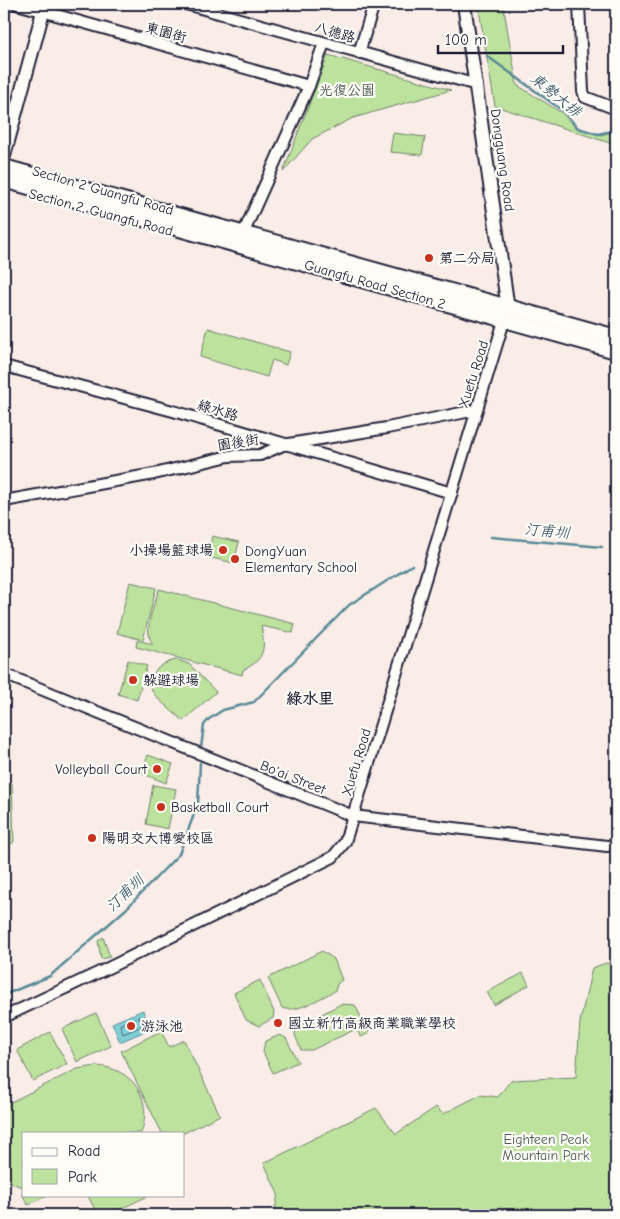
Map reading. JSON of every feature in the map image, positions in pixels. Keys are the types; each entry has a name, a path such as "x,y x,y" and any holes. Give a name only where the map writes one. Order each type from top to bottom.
{"main road":[{"name":"Section 2 Guangfu Road","path":"4,162 172,207 199,229"},
{"path":"4,167 136,210"},
{"path":"4,180 136,210"},
{"name":"Section 2, Guangfu Road","path":"4,186 166,232 199,229"},
{"name":"Guangfu Road Section 2","path":"136,210 506,315"},
{"name":"Guangfu Road Section 2","path":"199,229 244,234 616,351"},
{"path":"506,315 616,337"}],"street":[{"name":"東園街","path":"17,4 44,8 308,86"},
{"name":"八德路","path":"186,4 477,85"},
{"path":"359,53 374,4"},
{"name":"Dongguang Road","path":"464,4 477,85 506,315"},
{"path":"579,4 583,90 585,97 616,109"},
{"path":"4,156 44,8"},
{"path":"244,234 308,86 324,43"},
{"name":"Xuefu Road","path":"4,1017 333,857 345,842 506,315"},
{"name":"綠水路","path":"4,366 173,411 283,445 452,493"},
{"name":"園後街","path":"4,501 154,474 229,456 260,455 283,445 387,428 476,410"},
{"name":"Bo'ai Street","path":"4,674 353,816 607,846"}],"green space":[{"path":"478,4 503,4 517,85 562,113 575,127 601,135 616,131 616,145 495,106"},
{"name":"光復公園","path":"328,55 451,90 353,118 312,139 283,172"},
{"path":"393,133 425,137 422,155 390,152"},
{"path":"208,328 290,352 286,365 272,360 267,377 200,357"},
{"name":"小操場籃球場","path":"212,536 239,542 234,563 207,557"},
{"path":"130,582 156,588 143,640 117,633"},
{"path":"159,589 295,624 293,633 261,626 262,652 256,662 243,670 242,675 136,647 137,640 153,644 150,638 149,625"},
{"name":"躲避球場","path":"128,660 147,666 137,700 118,694"},
{"path":"178,660 189,664 216,692 183,721 154,694 150,681 160,666"},
{"name":"Volleyball Court","path":"148,755 173,764 166,783 141,773"},
{"path":"12,783 14,842 4,848 4,784"},
{"name":"Basketball Court","path":"153,785 176,789 168,829 146,824"},
{"path":"103,937 110,957 101,959 98,941"},
{"path":"322,951 334,959 342,980 337,984 335,991 302,1007 295,1009 282,1008 268,978"},
{"name":"Eighteen Peak Mountain Park","path":"606,963 616,965 616,1215 274,1215 278,1194 264,1163 376,1108 396,1134 436,1107 443,1114 480,1095 498,1097 511,1080 576,1077 580,1022 592,968"},
{"path":"523,973 529,985 494,1005 487,992"},
{"path":"260,980 274,1012 273,1018 259,1026 246,1020 234,993"},
{"path":"341,1004 355,1005 369,1033 361,1037 356,1029 312,1050 301,1050 295,1035 295,1028"},
{"path":"96,1013 111,1046 77,1062 62,1029"},
{"path":"161,1031 169,1047 184,1040 220,1115 185,1132 162,1132 121,1051"},
{"path":"50,1032 67,1064 33,1081 17,1050"},
{"path":"280,1035 286,1038 298,1062 273,1073 263,1052 265,1041"},
{"path":"97,1066 109,1068 130,1079 142,1097 145,1108 141,1132 22,1132 22,1187 12,1183 4,1174 4,1108 11,1102 77,1069"},
{"path":"23,1196 47,1196 28,1205"},
{"path":"88,1196 148,1196 108,1215 98,1215"}],"water":[{"name":"游泳池","path":"143,1010 150,1029 120,1042 112,1023"}],"waterway":[{"name":"東勢大排","path":"487,56 563,111 578,128 598,134 616,130"},
{"name":"汀甫圳","path":"491,537 602,547"},
{"name":"汀甫圳","path":"201,748 204,725 209,719 223,710 254,702 349,605 412,565"},
{"name":"汀甫圳","path":"4,995 50,976 126,909 179,854 198,804 200,763"}],"place":[{"name":"第二分局","path":"429,258"},
{"name":"小操場籃球場","path":"223,550"},
{"name":"DongYuan Elementary School","path":"235,559"},
{"name":"躲避球場","path":"133,680"},
{"name":"Volleyball Court","path":"157,769"},
{"name":"Basketball Court","path":"161,807"},
{"name":"陽明交大博愛校區","path":"92,838"},
{"name":"國立新竹高級商業職業學校","path":"278,1023"},
{"name":"游泳池","path":"131,1026"}],"district":[{"name":"綠水里","path":"310,698"}]}
